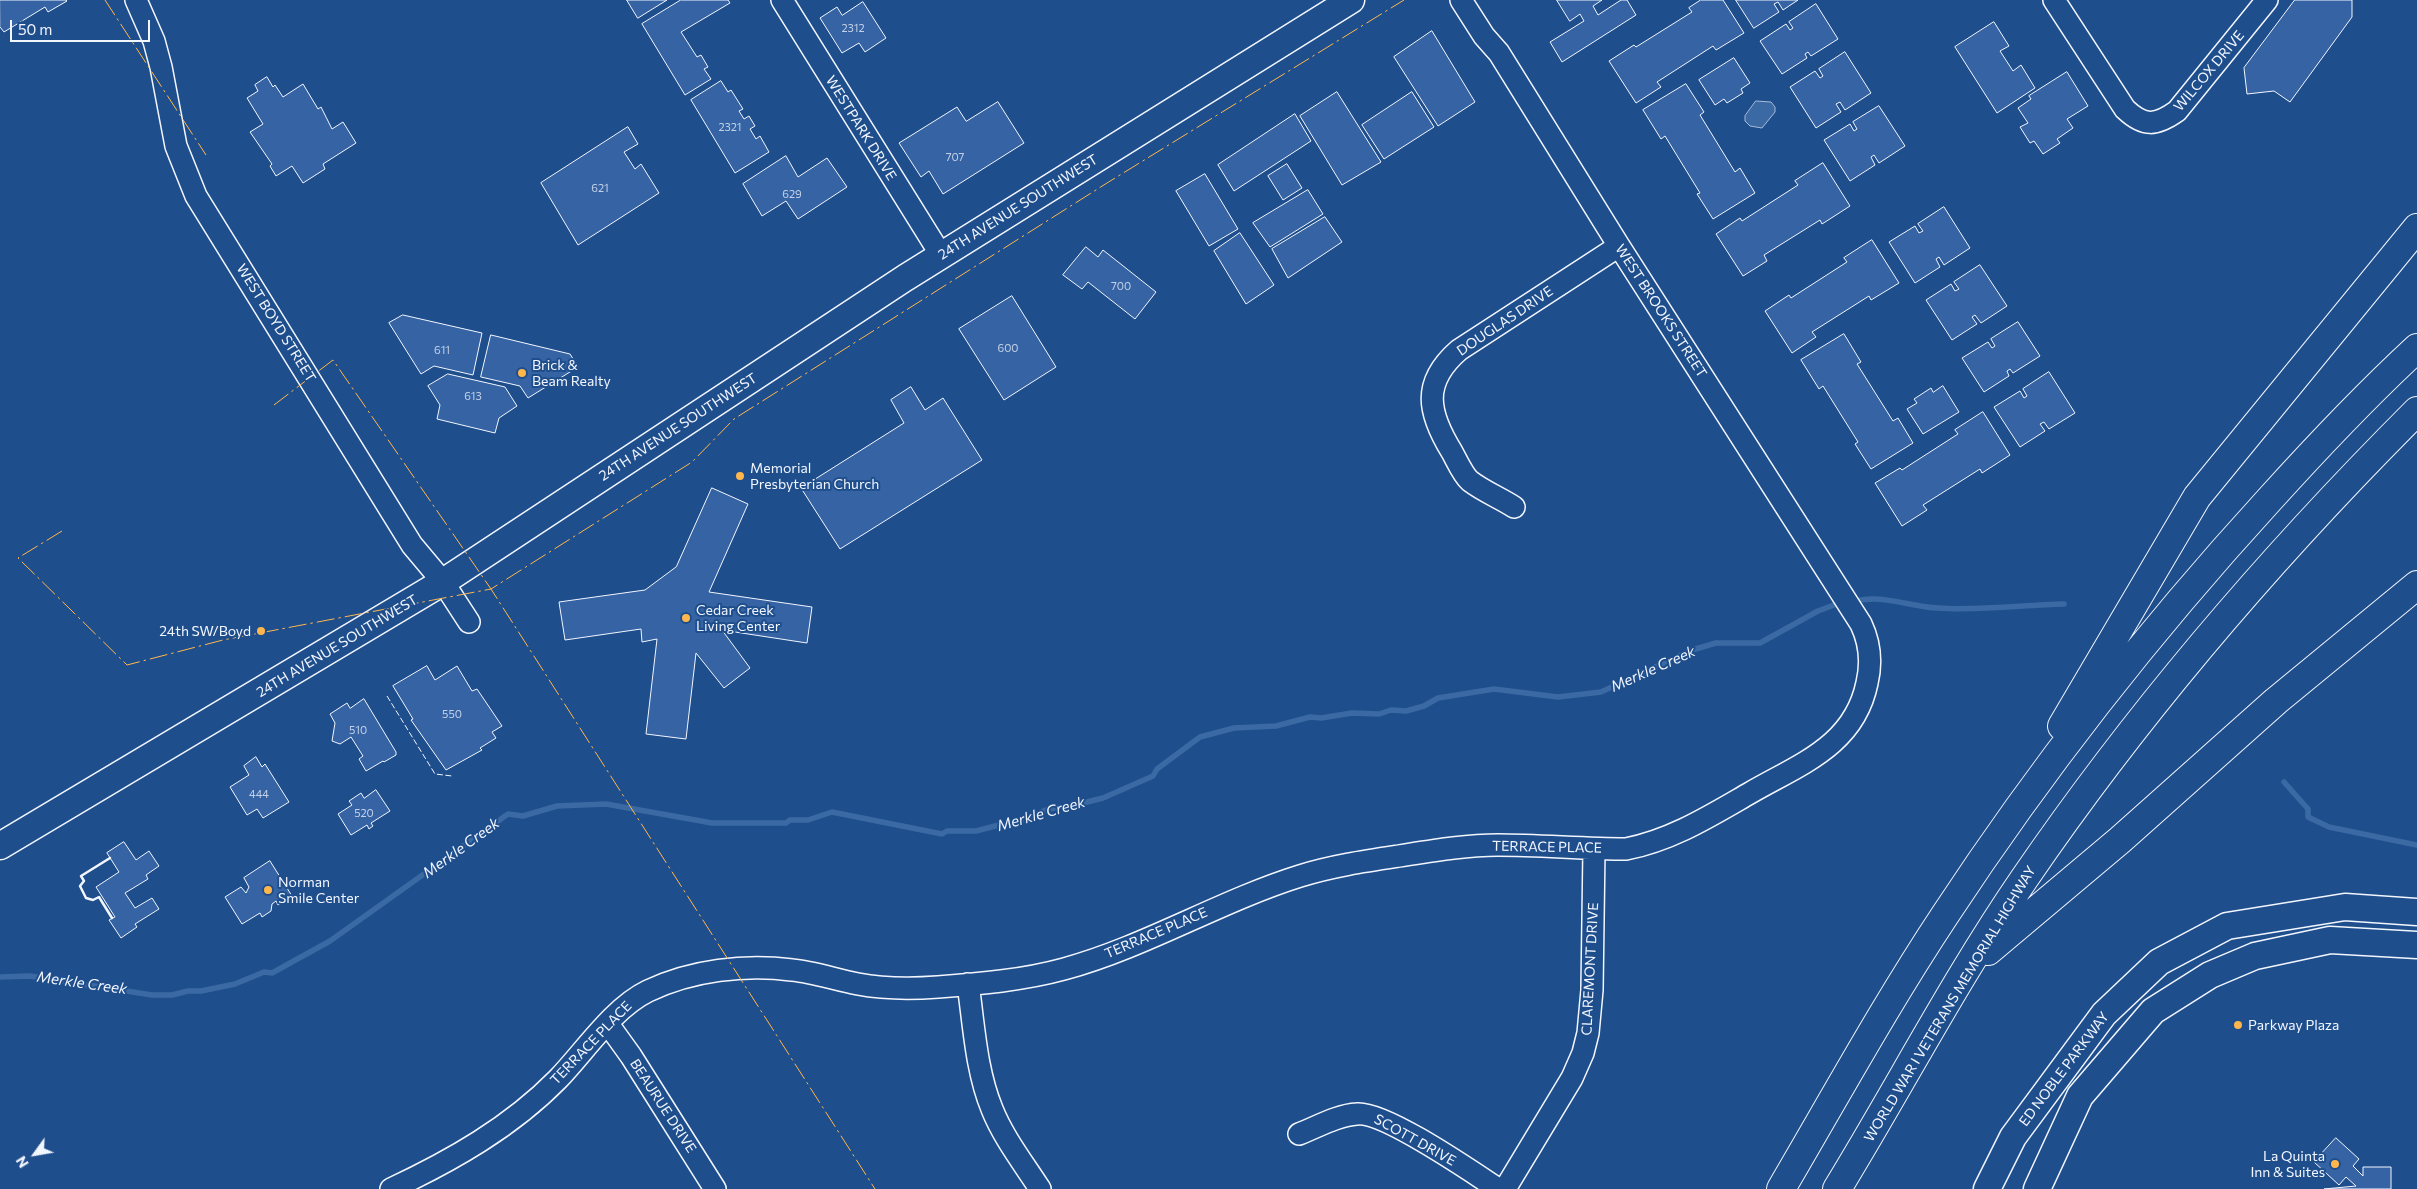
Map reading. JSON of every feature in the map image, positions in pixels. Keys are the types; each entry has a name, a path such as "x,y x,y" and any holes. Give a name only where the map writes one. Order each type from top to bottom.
{"highway":[{"path":"1985,857 2197,497 2417,228"},
{"path":"1781,1189 1944,916 2051,764 2172,610 2311,454 2417,348"},
{"name":"WORLD WAR I VETERANS MEMORIAL HIGHWAY","path":"1837,1189 1969,966 2024,880 2140,720 2220,623 2352,476 2417,412"},
{"path":"1969,966 2120,840 2276,701 2417,585"}],"main road":[{"name":"24TH AVENUE SOUTHWEST","path":"0,846 443,582 941,255 1350,0"},
{"name":"ED NOBLE PARKWAY","path":"1987,1189 2013,1137 2104,1014 2159,962 2227,926 2346,907 2417,912"},
{"path":"2037,1189 2080,1096 2153,1011 2210,975 2255,956 2330,940 2417,945"}],"street":[{"name":"WEST BOYD STREET","path":"136,0 154,41 161,67 176,146 196,196 412,545 443,582 469,622"},
{"name":"WESTPARK DRIVE","path":"782,0 941,255"},
{"name":"WEST BROOKS STREET","path":"1461,0 1484,36 1501,56 1619,246 1827,568 1861,624"},
{"name":"WILCOX DRIVE","path":"2054,0 2125,109 2134,118 2144,122 2155,123 2177,111 2268,0"},
{"name":"DOUGLAS DRIVE","path":"1514,507 1469,480 1443,438 1432,410 1431,393 1435,378 1445,362 1459,350 1619,246"},
{"name":"TERRACE PLACE","path":"392,1189 490,1135 532,1103 628,1002 650,990 677,980 729,968 793,970 880,987 935,988 968,984 1063,969 1116,951 1256,892 1302,875 1341,866 1438,850 1494,845 1626,849 1647,845 1680,832 1827,748 1850,725 1864,696 1870,667 1869,644 1861,624"},
{"name":"CLAREMONT DRIVE","path":"1505,1189 1572,1078 1584,1052 1588,1033 1592,990 1594,849"},
{"path":"968,984 979,1063 993,1112 1040,1189"},
{"name":"BEAURUE DRIVE","path":"608,1024 631,1056 715,1189"},
{"name":"SCOTT DRIVE","path":"1299,1134 1358,1113 1372,1115 1392,1124 1498,1189"}],"water":[{"path":"1756,101 1771,102 1775,107 1775,112 1762,128 1750,126 1745,121 1745,116"}],"building":[{"path":"0,0 67,1 48,12 45,7 4,32 0,27"},
{"path":"627,0 667,0 638,18"},
{"path":"681,0 728,0 730,3 681,32 697,57 701,55 708,67 704,69 711,79 685,95 642,24"},
{"path":"1557,0 1602,0 1593,6 1598,15 1621,0 1627,0 1636,15 1562,62 1550,42 1584,21 1580,14 1570,21"},
{"path":"1701,0 1723,0 1744,33 1716,50 1713,46 1657,82 1661,87 1636,103 1609,61 1634,45 1636,47 1692,12 1689,8"},
{"path":"1736,0 1798,0 1783,10 1778,2 1774,4 1779,12 1754,28"},
{"path":"2295,0 2352,0 2352,17 2290,102 2274,91 2247,94 2244,68"},
{"path":"863,2 886,38 865,52 859,43 842,53 820,18 837,7 842,15"},
{"path":"1816,4 1838,39 1811,56 1808,52 1805,54 1807,58 1782,74 1760,41 1786,24 1790,30 1793,28 1789,22"},
{"path":"1994,22 2009,46 2000,51 2013,71 2021,65 2035,88 1997,113 1955,47"},
{"path":"1432,31 1475,102 1438,126 1394,57"},
{"path":"1845,52 1871,93 1845,110 1840,102 1836,104 1841,112 1816,128 1790,87 1815,71 1820,78 1823,76 1819,69"},
{"path":"1734,58 1750,83 1741,89 1743,93 1727,103 1724,99 1715,105 1699,80"},
{"path":"2067,72 2088,106 2067,119 2073,128 2057,139 2060,143 2043,154 2034,141 2030,143 2020,127 2028,123 2018,108 2031,99 2029,96"},
{"path":"267,77 273,87 275,85 283,97 303,84 318,109 321,107 332,129 343,122 356,143 323,164 325,169 303,183 292,166 276,176 270,166 272,164 250,132 263,124 247,98 258,91 255,85"},
{"path":"721,81 728,92 731,90 743,109 739,111 744,119 749,116 755,126 750,129 756,139 760,136 769,152 735,173 691,100"},
{"path":"1686,84 1704,112 1700,115 1735,172 1740,168 1755,193 1713,219 1697,194 1700,193 1665,136 1661,139 1643,110"},
{"path":"1337,92 1381,162 1342,185 1300,116"},
{"path":"1412,92 1434,127 1384,159 1362,125"},
{"path":"998,102 1024,143 943,194 929,171 921,177 899,143 957,107 966,121"},
{"path":"1879,106 1905,146 1879,163 1874,155 1871,157 1875,165 1850,181 1824,140 1850,124 1854,131 1857,129 1853,122"},
{"path":"1295,114 1311,141 1234,191 1218,165"},
{"path":"628,127 638,144 624,152 635,169 641,164 659,193 578,245 541,183"},
{"path":"786,156 798,177 827,158 847,187 798,219 786,201 762,216 743,184"},
{"path":"1823,163 1850,206 1822,224 1820,220 1764,255 1767,261 1743,276 1716,234 1740,218 1742,221 1798,185 1795,181"},
{"path":"1287,164 1302,188 1283,200 1268,176"},
{"path":"1205,174 1238,229 1209,246 1176,191"},
{"path":"1308,190 1323,214 1270,247 1253,223"},
{"path":"1944,207 1970,248 1944,265 1939,257 1936,259 1940,267 1915,283 1889,242 1915,226 1919,233 1923,231 1918,224"},
{"path":"1325,217 1342,242 1288,278 1272,249"},
{"path":"1240,233 1274,285 1246,304 1214,251"},
{"path":"1872,240 1899,283 1871,300 1869,296 1812,332 1816,337 1792,353 1765,311 1789,295 1791,298 1847,262 1844,258"},
{"path":"1086,247 1098,257 1103,250 1156,292 1135,319 1088,282 1082,289 1063,275"},
{"path":"1980,265 2007,306 1981,323 1975,315 1972,317 1977,324 1952,340 1926,300 1951,284 1955,291 1959,289 1954,282"},
{"path":"1012,296 1056,367 1004,400 959,329"},
{"path":"403,315 482,333 473,375 434,366 421,374 389,323"},
{"path":"2018,322 2040,356 2013,373 2010,369 2007,371 2009,376 1984,392 1962,358 1988,342 1992,348 1995,346 1991,339"},
{"path":"1844,334 1861,362 1857,364 1893,421 1898,418 1913,443 1871,469 1855,444 1858,442 1823,386 1819,389 1801,360"},
{"path":"491,335 570,354 578,367 528,398 520,386 481,377"},
{"path":"2049,372 2075,413 2049,429 2044,422 2040,424 2045,431 2020,447 1994,407 2020,391 2024,398 2027,396 2023,389"},
{"path":"448,374 505,387 517,406 499,418 495,433 437,419 440,405 428,386"},
{"path":"1943,386 1959,412 1923,434 1907,409 1917,403 1914,399 1931,388 1933,392"},
{"path":"911,387 925,410 943,398 982,460 840,549 801,488 904,423 891,400"},
{"path":"1983,412 2010,455 1982,473 1980,469 1923,505 1927,510 1902,526 1875,483 1900,468 1902,470 1958,434 1955,430"},
{"name":"Cedar Creek Living Center","path":"712,488 748,504 709,592 812,607 807,643 722,630 750,668 724,688 696,653 686,739 646,734 657,639 642,642 641,629 565,640 559,602 645,590 676,567"},
{"path":"427,666 435,680 457,666 472,691 477,689 502,726 492,732 496,738 480,748 482,750 446,770 411,720 413,719 393,686"},
{"path":"364,699 396,752 396,755 366,771 359,759 363,756 351,737 340,744 332,741 335,723 330,714 347,703 350,708"},
{"path":"256,757 262,767 265,764 289,802 263,818 257,809 247,815 230,787 249,775 244,766"},
{"path":"376,790 390,811 371,823 373,826 369,829 367,825 351,835 338,814 352,805 349,801 361,793 364,798"},
{"path":"124,842 136,860 149,851 159,866 146,875 148,879 125,893 135,908 152,898 159,909 135,924 137,927 121,938 109,920 115,917 96,887 119,872 107,853"},
{"name":"Norman Smile Center","path":"270,861 292,896 278,905 276,901 272,904 271,911 262,917 260,913 242,924 225,897 241,887 246,893 249,887 244,878"},
{"name":"La Quinta Inn & Suites","path":"2336,1138 2359,1159 2353,1166 2363,1176 2363,1167 2391,1167 2391,1189 2324,1189 2356,1186 2346,1177 2339,1185 2314,1162"}],"waterway":[{"name":"Merkle Creek","path":"1852,602 1874,599 1954,609 2064,604"},
{"name":"Merkle Creek","path":"0,977 30,976 152,995 172,995 235,984 264,972 272,973 330,941 508,814 523,816 557,806 606,804 712,823 786,823 790,820 808,820 832,812 942,834 947,831 976,831 999,825 1011,825 1048,809 1103,798 1153,776 1157,769 1200,737 1234,728 1276,726 1310,717 1321,718 1352,713 1379,714 1391,710 1406,711 1424,706 1438,698 1494,689 1558,697 1601,692 1692,650 1716,643 1760,643 1818,611 1842,602"},
{"name":"Merkle Creek","path":"2284,782 2308,809 2308,817 2329,827 2417,845"}],"fence":[{"path":"387,696 435,774 452,776"}],"wall":[{"path":"110,858 81,876 84,881 80,886 86,898 93,900 99,897 112,918"}],"power":[{"path":"105,0 206,155"},
{"path":"274,405 333,360 491,589 692,462 734,419 1107,183 1404,0"},
{"path":"62,531 18,558 127,665 223,640 491,589 875,1189"}],"place":[{"name":"Brick & Beam Realty","path":"522,373"},
{"name":"Memorial Presbyterian Church","path":"740,476"},
{"name":"Cedar Creek Living Center","path":"686,618"},
{"name":"24th SW/Boyd","path":"261,631"},
{"name":"Norman Smile Center","path":"268,890"},
{"name":"Parkway Plaza","path":"2238,1025"},
{"name":"La Quinta Inn & Suites","path":"2335,1164"}]}
